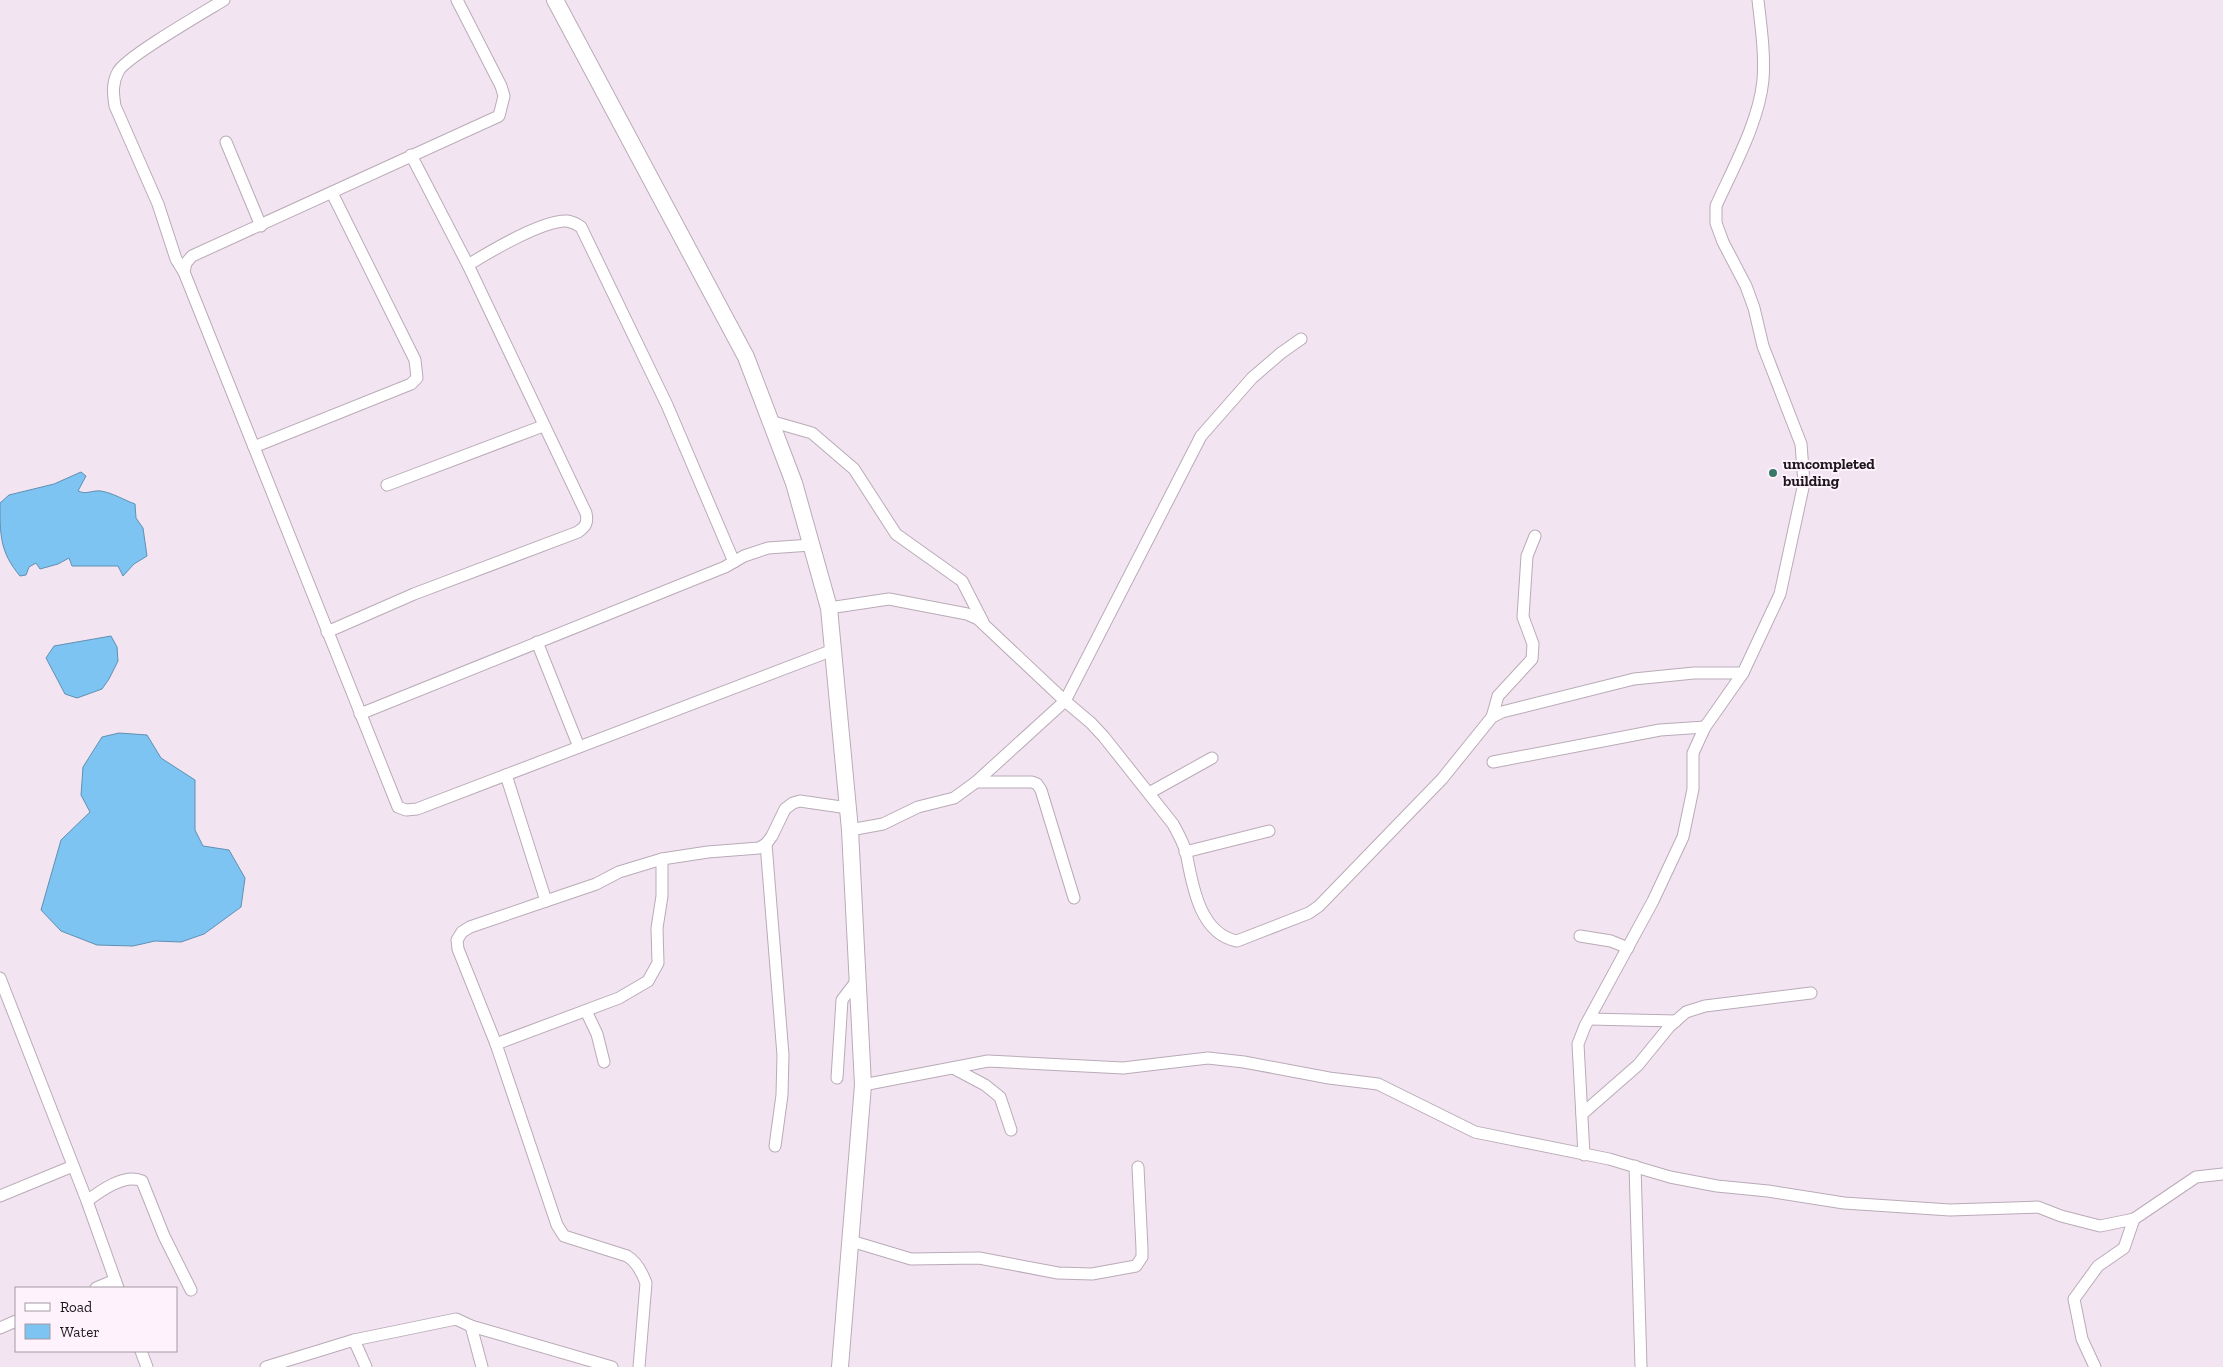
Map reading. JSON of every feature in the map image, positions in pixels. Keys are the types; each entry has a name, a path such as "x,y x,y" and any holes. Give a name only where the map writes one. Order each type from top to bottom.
{"main road":[{"path":"555,0 746,357 794,483 828,608 850,830 863,1085 840,1367"}],"street":[{"path":"224,0 134,56 118,70 112,89 115,106 158,204 176,259 184,272 398,807 406,810 418,809 832,650"},
{"path":"184,272 186,263 192,256 499,116 504,96 501,86 457,0"},
{"path":"1584,1154 1578,1044 1589,1019 1653,901 1683,837 1693,790 1693,753 1705,727 1743,673 1780,594 1804,482 1801,444 1763,346 1754,308 1746,286 1723,242 1716,223 1716,206 1756,113 1763,82 1764,53 1758,0"},
{"path":"226,142 261,226"},
{"path":"327,632 414,594 578,532 585,526 587,520 586,513 468,265 411,155"},
{"path":"254,447 411,384 417,378 415,360 332,193"},
{"path":"468,265 496,247 557,222 575,222 581,227 667,405 734,562"},
{"path":"850,830 882,824 918,807 944,802 976,782 1064,701 1201,436 1252,378 1281,353 1301,339"},
{"path":"770,421 812,433 854,469 896,534 962,581 985,626"},
{"path":"386,484 543,426"},
{"path":"828,608 882,600 901,600 968,614 978,619 1064,701 1098,730 1149,793 1181,837 1186,852 1189,872 1203,913 1214,929 1226,939 1237,941 1309,913 1319,906 1442,779 1492,717 1498,696 1532,659 1533,644 1523,617 1527,556 1535,536"},
{"path":"360,714 734,562 744,556 768,548 811,545"},
{"path":"537,642 579,747"},
{"path":"1492,717 1512,709 1634,680 1694,673 1743,673"},
{"path":"1493,762 1660,730 1705,727"},
{"path":"1149,793 1212,758"},
{"path":"506,775 546,901"},
{"path":"976,782 1032,782 1037,784 1041,790 1074,898"},
{"path":"776,1146 782,1095 783,1055 766,844 785,809 793,803 800,801 848,808"},
{"path":"1186,852 1269,831"},
{"path":"639,1367 646,1283 643,1273 634,1260 627,1256 564,1236 556,1225 496,1044 458,950 456,940 470,927 596,884 619,872 662,859 708,852 749,850 766,844"},
{"path":"496,1044 619,998 648,981 658,963 656,928 662,896 662,859"},
{"path":"1580,936 1611,941 1628,948"},
{"path":"0,978 117,1284 101,1287"},
{"path":"837,1078 842,1000 858,979"},
{"path":"1582,1114 1638,1065 1686,1012 1705,1006 1811,993"},
{"path":"586,1011 597,1034 604,1062"},
{"path":"1589,1019 1676,1021"},
{"path":"863,1085 988,1062 1122,1068 1208,1058 1244,1062 1378,1084 1475,1132 1584,1154 1635,1166 1670,1177 1717,1186 1768,1191 1844,1203 1950,1210 2038,1207 2061,1216 2100,1226 2134,1219 2196,1177 2223,1174"},
{"path":"953,1068 986,1085 1000,1097 1011,1130"},
{"path":"0,1196 73,1166"},
{"path":"1635,1166 1641,1367"},
{"path":"850,1241 911,1259 979,1258 1058,1273 1092,1274 1136,1266 1142,1257 1138,1167"},
{"path":"86,1201 128,1179 142,1181 164,1236 192,1290"},
{"path":"2095,1367 2082,1339 2074,1300 2098,1266 2124,1248 2134,1219"},
{"path":"266,1367 354,1340 456,1319 471,1326 612,1367"},
{"path":"0,1328 15,1321"},
{"path":"471,1326 482,1367"},
{"path":"354,1340 366,1367"},
{"path":"141,1352 147,1367"}],"water":[{"path":"81,472 86,476 78,491 84,493 105,492 135,504 136,518 143,528 147,556 134,564 123,576 118,566 72,566 69,558 58,564 40,569 36,563 29,567 26,575 20,576 8,559 2,543 0,503 9,495 54,484"},
{"path":"111,636 117,647 118,661 102,689 77,698 65,694 46,658 54,646"},
{"path":"119,733 147,735 161,758 195,780 195,830 203,846 229,850 245,878 241,907 204,934 181,942 155,941 133,946 97,945 61,931 41,910 61,840 90,812 81,795 83,767 102,737"}],"place":[{"name":"umcompleted building","path":"1773,473"}]}
